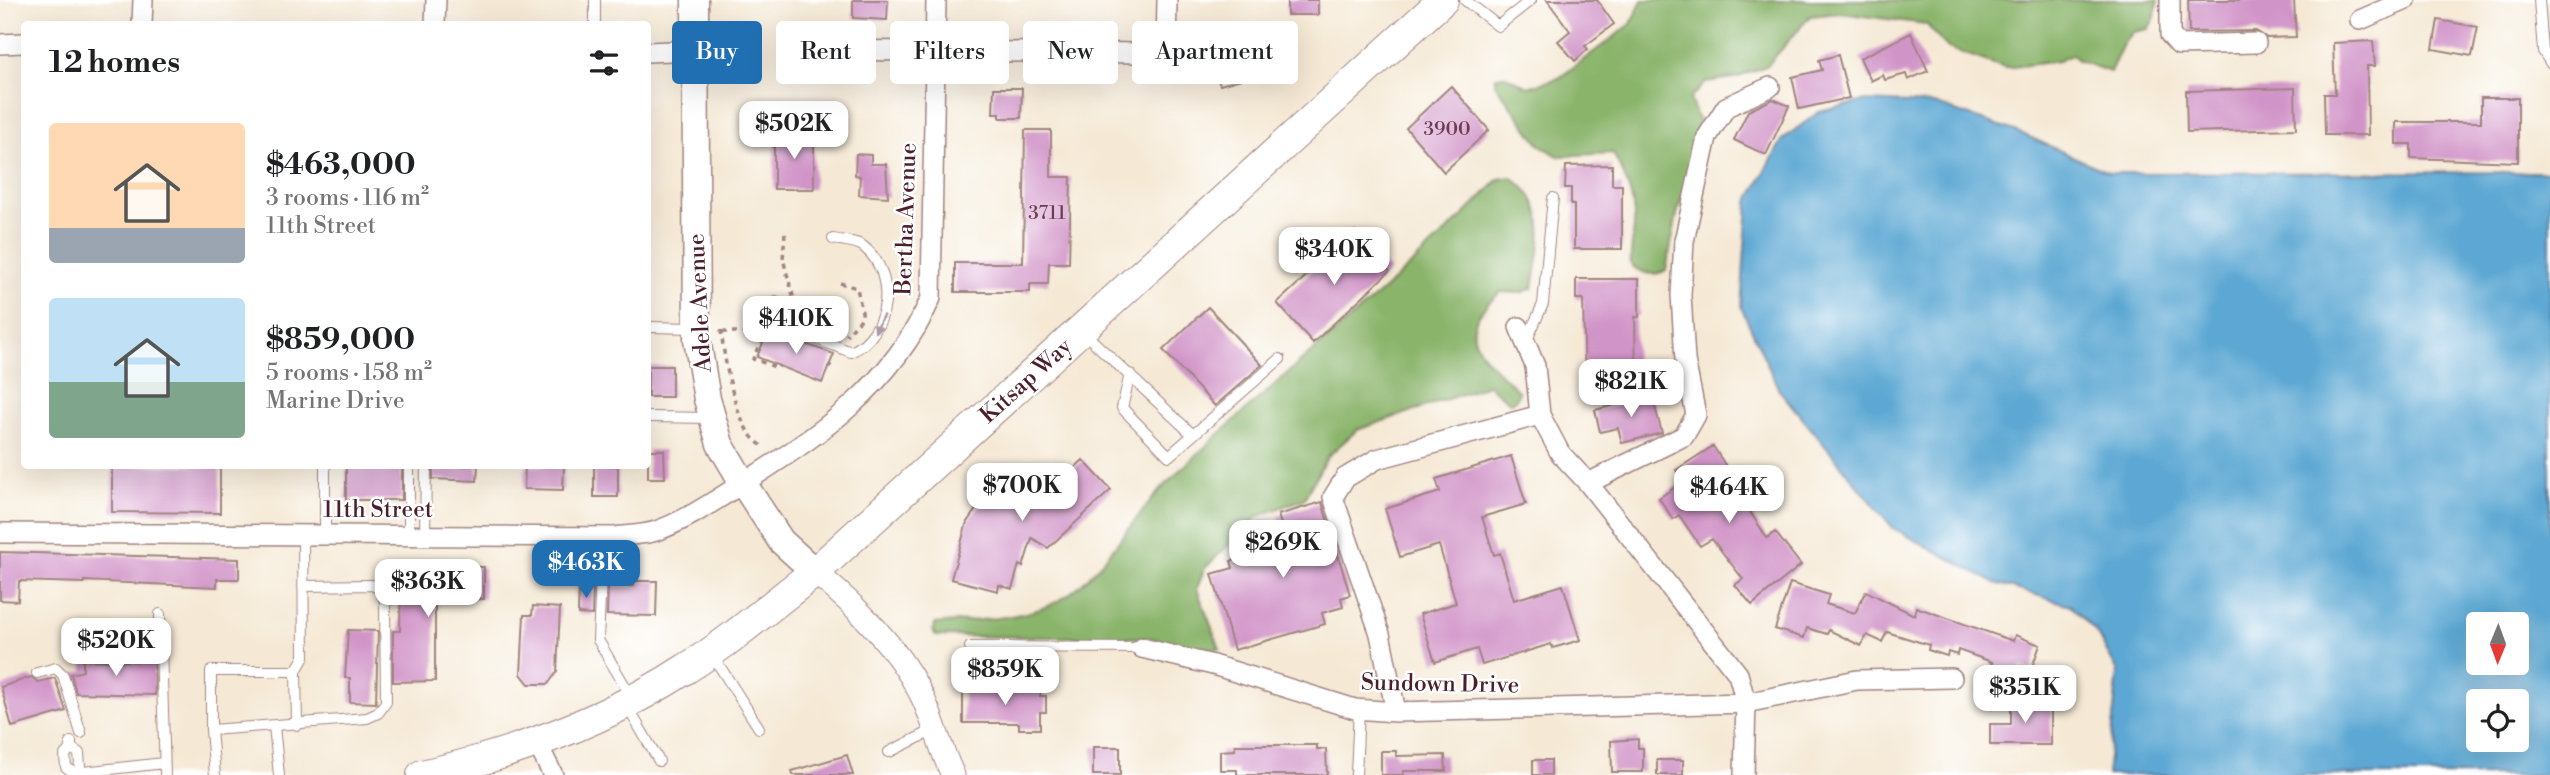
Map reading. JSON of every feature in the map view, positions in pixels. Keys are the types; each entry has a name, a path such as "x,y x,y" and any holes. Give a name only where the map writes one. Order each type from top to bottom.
{"main road":[{"name":"Adele Avenue","path":"694,21 695,0"},
{"name":"Kitsap Way","path":"422,775 467,770 537,743 629,701 710,653 815,572 859,528 1082,330 1443,0"},
{"name":"Adele Avenue","path":"695,84 713,418 720,444 780,541 815,572"}],"street":[{"path":"142,21 143,0"},
{"path":"435,21 436,0"},
{"name":"Bertha Avenue","path":"936,0 936,21"},
{"path":"1167,0 1167,21"},
{"path":"2169,0 2170,35 2179,45 2256,43"},
{"path":"2360,20 2406,0"},
{"path":"0,44 21,44"},
{"path":"651,52 672,51"},
{"path":"1009,51 1132,51"},
{"name":"Bertha Avenue","path":"743,483 816,436 877,382 920,323 930,298 935,84"},
{"path":"1588,483 1684,436 1696,415 1685,360 1681,295 1684,240 1707,137 1726,107 1770,87"},
{"path":"1522,335 1535,366 1540,415 1560,453 1588,483 1738,674 1746,703 1744,775"},
{"path":"1396,712 1380,634 1333,497 1345,478 1377,459 1540,415"},
{"name":"11th Street","path":"0,533 603,536 654,532 698,513 743,483"},
{"path":"815,572 852,603 899,656 921,696 953,775"},
{"name":"Sundown Drive","path":"1142,649 1213,665 1359,709 1396,712 1746,703 1857,680 1952,678"},
{"path":"537,743 554,775"}],"lane":[{"path":"594,21 595,0"},
{"path":"1465,0 1498,26 1531,0"},
{"path":"2539,0 2543,51 2550,62"},
{"path":"1522,335 1543,304 1553,198"},
{"path":"776,301 786,327 851,352 865,345 880,328 886,307 877,261 862,245 833,239"},
{"path":"651,327 709,330"},
{"path":"1082,330 1193,435"},
{"path":"1130,374 1122,408 1169,456 1280,359"},
{"path":"651,417 713,418"},
{"path":"325,469 325,535"},
{"path":"408,469 417,535"},
{"path":"417,535 426,469"},
{"path":"297,725 296,671 304,657 303,534"},
{"path":"603,536 598,640 659,761"},
{"path":"211,730 367,719 378,713 386,702 385,602 381,590 372,585 303,586"},
{"path":"160,614 165,775"},
{"path":"970,647 1142,649"},
{"path":"81,651 163,653"},
{"path":"710,653 759,728"},
{"path":"37,673 56,668 63,675 81,733"},
{"path":"215,775 211,730 211,671 296,671"},
{"path":"1356,775 1359,709"},
{"path":"274,726 279,775"},
{"path":"889,752 934,730"},
{"path":"71,745 65,755 66,767 74,774 164,762"}],"path":[{"path":"709,330 761,332 767,327 798,321 783,259 785,233"},
{"path":"828,368 841,340 863,317 857,288 840,284"},
{"path":"767,327 754,359 778,369 779,366"}],"green space":[{"path":"1642,0 2158,0 2154,20 2148,29 2133,32 2123,44 2110,72 2077,60 2073,54 2058,61 2005,68 1948,48 1926,24 1840,13 1810,16 1768,65 1739,77 1706,82 1690,99 1702,130 1677,214 1666,270 1652,274 1639,271 1631,265 1633,207 1625,179 1613,153 1558,156 1539,144 1495,84 1496,77 1504,75 1528,87 1559,78 1631,24"},
{"path":"1511,177 1533,200 1538,213 1540,242 1533,288 1521,293 1501,292 1485,307 1476,321 1474,333 1484,356 1519,392 1515,400 1510,402 1488,385 1357,430 1327,457 1304,499 1258,516 1204,569 1197,589 1220,649 1196,648 1151,638 936,636 933,631 935,624 1031,612 1060,600 1074,590 1102,562 1155,496 1208,444 1419,258 1499,179"}],"water":[{"path":"1864,101 1934,104 2018,132 2110,173 2550,172 2550,775 2107,775 2118,672 2096,632 2070,605 1992,582 1893,528 1779,390 1741,307 1748,202 1783,139 1819,112"}],"building":[{"path":"853,0 888,0 887,20 853,18"},
{"path":"1287,0 1318,0 1318,15 1287,15"},
{"path":"1547,0 1597,0 1614,24 1585,46 1588,49 1575,61 1558,41 1570,31"},
{"path":"2188,0 2294,0 2296,37 2267,38 2256,31 2189,32"},
{"path":"2438,20 2478,27 2472,56 2433,49"},
{"path":"1911,33 1928,71 1908,80 1906,74 1885,80 1883,75 1871,81 1860,58"},
{"path":"2373,41 2375,66 2367,66 2368,135 2325,135 2324,94 2335,94 2333,43"},
{"path":"1838,55 1849,98 1799,109 1792,77 1822,70 1819,60"},
{"path":"1451,86 1489,130 1444,172 1406,128"},
{"path":"994,88 1022,88 1021,118 1000,118 1000,113 993,113"},
{"path":"2295,88 2296,129 2187,132 2186,91"},
{"path":"2481,98 2518,98 2518,162 2411,158 2411,144 2396,144 2396,122 2481,122"},
{"path":"1773,99 1789,106 1766,155 1734,140 1748,111"},
{"path":"1025,130 1051,130 1051,177 1071,177 1069,263 1049,263 1048,284 1030,284 1030,292 955,292 955,263 1023,263"},
{"path":"774,134 814,134 814,189 774,189"},
{"path":"856,154 871,155 871,164 886,164 888,197 859,195 860,176 855,175"},
{"path":"1612,165 1612,185 1622,185 1622,249 1574,249 1574,205 1571,205 1571,188 1565,188 1566,166"},
{"path":"1355,231 1390,271 1313,343 1277,303"},
{"path":"1576,279 1639,279 1639,317 1635,317 1636,384 1585,385 1583,299 1576,299"},
{"path":"1208,307 1262,365 1215,406 1163,350"},
{"path":"768,331 834,354 822,383 757,357"},
{"path":"651,366 672,366 672,397 651,397"},
{"path":"1652,396 1662,433 1622,443 1618,428 1600,432 1595,410"},
{"path":"1713,446 1727,468 1724,470 1730,481 1767,538 1775,532 1801,565 1752,605 1735,585 1743,579 1712,539 1700,546 1679,515 1673,519 1659,498 1684,481 1676,470"},
{"path":"651,450 664,450 665,478 648,478"},
{"path":"1511,456 1526,504 1482,517 1494,555 1500,553 1514,600 1563,585 1580,640 1553,648 1551,644 1482,665 1477,649 1435,662 1420,614 1456,603 1439,545 1400,557 1385,509 1440,492 1436,479"},
{"path":"1083,460 1111,490 1048,548 1032,538 1023,567 1019,565 1012,589 999,585 998,591 951,579 967,522 994,484 998,487 1014,466 1051,490"},
{"path":"112,469 220,469 220,513 112,512"},
{"path":"346,469 402,469 402,500 346,500"},
{"path":"433,469 478,469 477,481 433,479"},
{"path":"525,469 564,469 563,490 524,489"},
{"path":"594,469 618,469 618,497 594,497"},
{"path":"1322,502 1350,595 1341,598 1343,607 1322,613 1325,624 1234,650 1212,574 1233,568 1231,561 1244,557 1240,543 1283,531 1278,515"},
{"path":"0,552 239,559 239,579 217,579 217,587 19,581 18,601 0,600"},
{"path":"429,567 484,567 484,599 435,599 435,681 393,682 393,631 400,631 401,582 429,583"},
{"path":"634,581 657,581 656,616 607,615 608,585 634,586"},
{"path":"1790,583 1829,595 1826,604 1855,613 1866,591 1914,615 1916,607 2013,641 2015,635 2040,645 2031,670 2021,666 2017,676 1991,667 1992,662 1958,650 1957,655 1948,652 1947,656 1928,650 1929,645 1887,632 1882,642 1867,635 1861,646 1829,630 1827,634 1807,628 1804,638 1775,629"},
{"path":"579,585 593,585 592,615 578,614"},
{"path":"533,606 560,608 557,672 548,684 529,684 521,674 524,615 532,615"},
{"path":"348,630 378,631 376,703 350,702 350,678 345,678"},
{"path":"83,660 154,662 155,695 76,693 71,674 83,671"},
{"path":"31,677 38,682 55,678 66,711 12,727 1,687"},
{"path":"1013,686 1040,686 1040,696 1046,696 1046,712 1040,712 1040,729 1019,729 1019,723 963,723 963,690 1013,690"},
{"path":"2011,700 2051,700 2051,745 1990,745 1990,724 2011,724"},
{"path":"1638,739 1638,748 1643,748 1643,772 1612,772 1611,741"},
{"path":"1235,745 1317,745 1317,749 1326,749 1327,775 1237,775 1237,770 1220,770 1220,751 1235,750"},
{"path":"1093,747 1120,747 1120,775 1093,775"},
{"path":"1381,751 1396,751 1396,756 1445,755 1446,771 1403,771 1403,775 1381,775"},
{"path":"847,755 853,775 793,775 792,771"},
{"path":"1533,760 1551,760 1551,775 1533,775"},
{"path":"1657,760 1683,760 1683,775 1657,775"}]}
